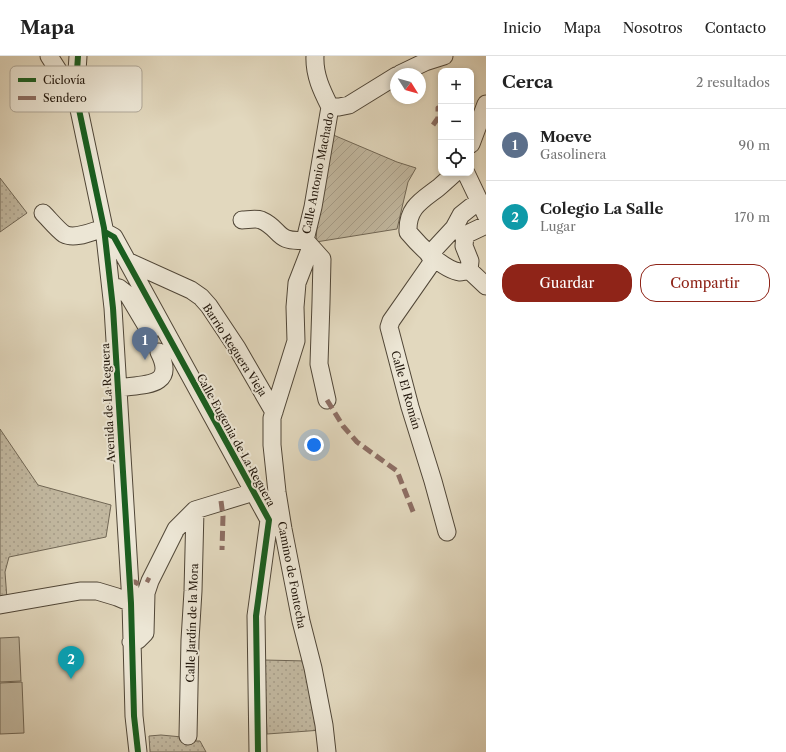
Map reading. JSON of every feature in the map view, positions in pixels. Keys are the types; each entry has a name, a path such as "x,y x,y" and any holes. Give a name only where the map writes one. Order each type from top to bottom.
{"street":[{"path":"49,56 55,66"},
{"name":"Avenida de La Reguera","path":"77,66 78,56"},
{"path":"315,56 314,65 319,85 330,107"},
{"path":"421,68 439,63"},
{"name":"Calle Antonio Machado","path":"308,244 330,107 349,105 390,80"},
{"path":"472,140 486,104"},
{"name":"Avenida de La Reguera","path":"79,112 104,230 113,308 131,603 131,642 137,752"},
{"path":"452,176 439,188 425,196 414,208 408,221 408,232 432,257 452,270 461,272 469,270"},
{"path":"467,176 483,208"},
{"path":"469,270 470,261 459,232 461,215 471,206 483,208"},
{"path":"44,214 63,234 71,236 104,230"},
{"path":"242,220 259,220 269,225 281,237 308,244 322,259 319,364 327,400"},
{"path":"459,232 486,225"},
{"name":"Calle Eugenia de La Reguera","path":"104,230 114,237 131,268 160,344 254,492 275,518 256,616 258,752"},
{"name":"Calle El Román","path":"447,532 434,481 410,407 389,327 391,321 432,257 459,232"},
{"name":"Camino de Fontecha","path":"308,244 297,284 295,308 296,341 272,418 272,445 275,518 300,621 314,668 327,752"},
{"path":"128,295 131,268"},
{"name":"Barrio Reguera Vieja","path":"131,268 191,290 209,306 274,412"},
{"path":"469,270 486,286"},
{"path":"111,286 119,288 128,295 160,344 165,363 161,380 118,388"},
{"path":"296,341 319,343"},
{"path":"131,642 138,640 145,633 146,593 150,581 176,529 195,510 254,492"},
{"name":"Calle Jardín de la Mora","path":"188,736 190,640 194,591 195,510"},
{"path":"0,605 80,591 97,591 117,596 131,603"}],"shaded area":[{"path":"331,134 397,162 416,168 408,182 397,229 316,242 319,191"},
{"path":"0,178 27,213 0,232"},
{"path":"0,429 38,485 111,505 106,537 9,557 5,572 7,599 0,600"},
{"path":"19,637 21,681 0,682 0,638"},
{"path":"264,660 307,661 322,730 267,734"},
{"path":"22,682 24,733 0,734 0,683"},
{"path":"161,735 182,737 193,741 200,741 206,752 150,752 149,736"}],"marked path":[{"path":"433,125 438,118"},
{"path":"327,400 343,426 357,442 397,471 414,514"},
{"path":"221,501 223,516 222,550"},
{"path":"146,579 150,581"},
{"path":"129,582 135,582 140,585"}],"cycle path":[{"path":"77,66 78,56"},
{"path":"80,112 104,228 113,308 131,603 134,716 138,752"},
{"path":"105,232 114,237 269,520 256,616 258,752"}],"place":[{"name":"Moeve","path":"145,360"},
{"name":"Colegio La Salle","path":"71,679"}]}
